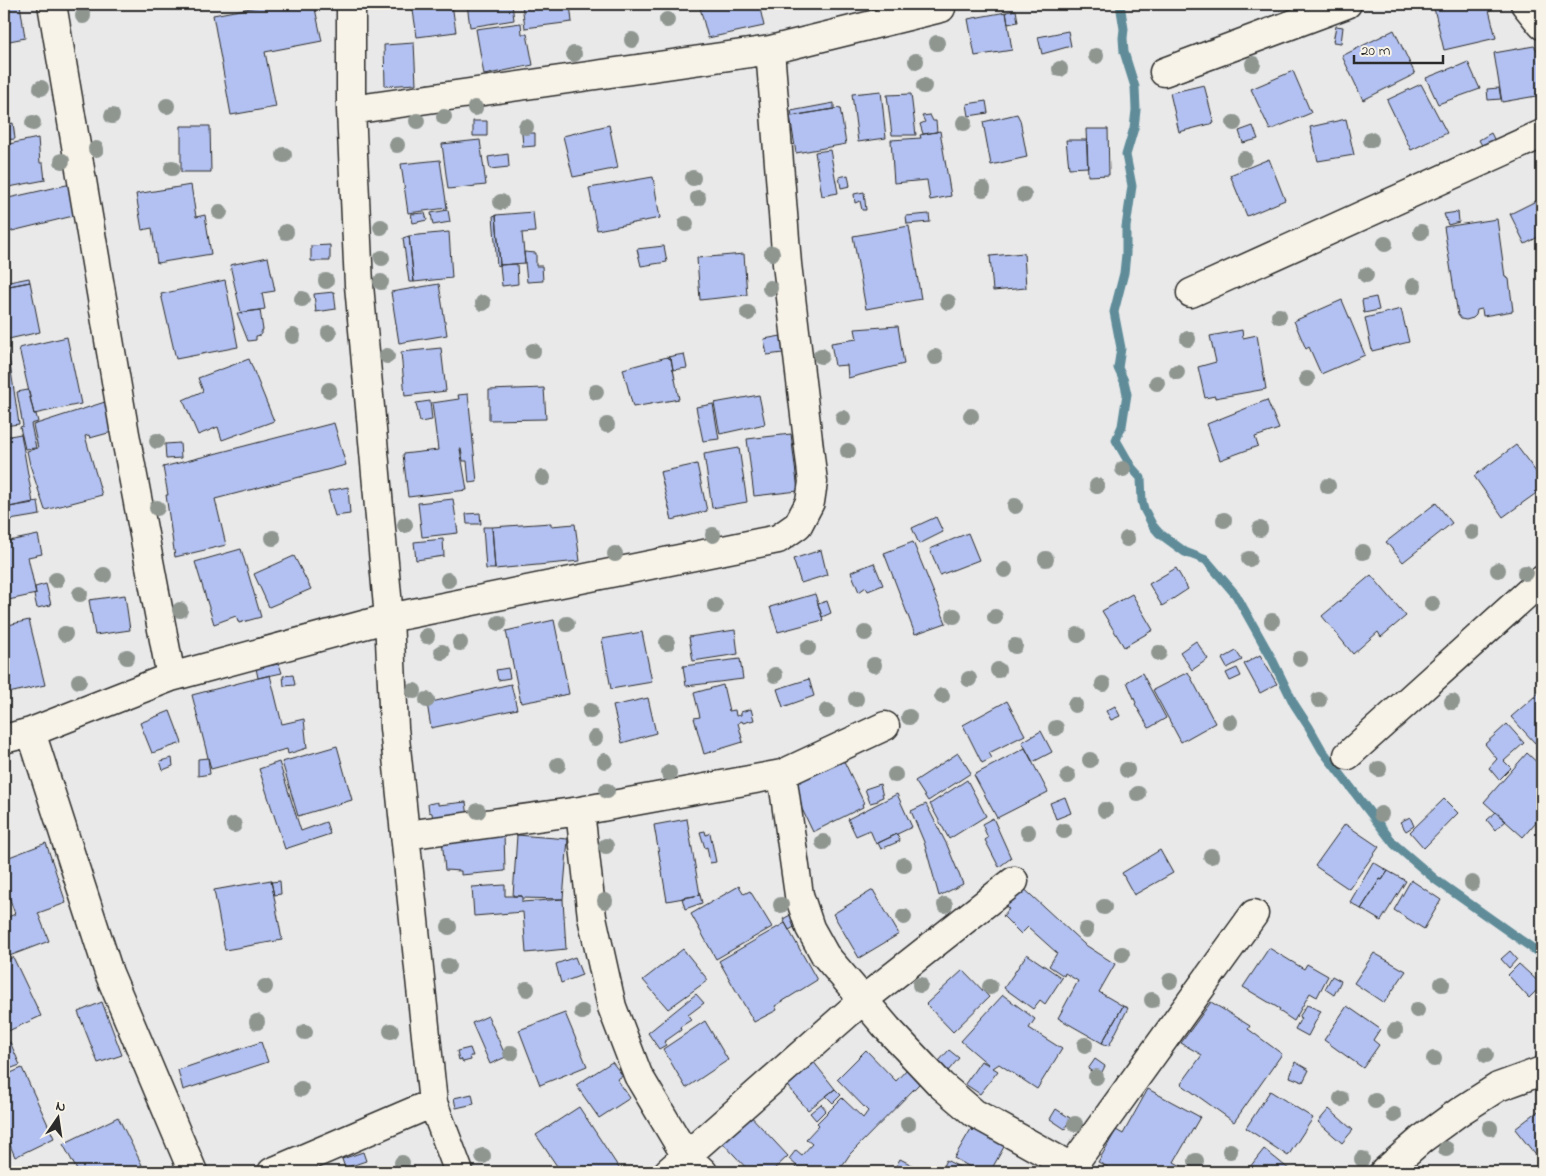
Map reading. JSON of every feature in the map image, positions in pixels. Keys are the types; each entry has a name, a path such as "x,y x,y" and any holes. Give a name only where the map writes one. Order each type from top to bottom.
{"street":[{"path":"52,4 125,434 171,677"},
{"path":"351,4 351,110 359,285 388,618 394,728 434,1103 459,1172"},
{"path":"1164,72 1347,4"},
{"path":"1525,4 1542,25"},
{"path":"351,110 770,50 941,8"},
{"path":"4,739 32,732 171,677 388,618 778,539 798,525 810,502 812,482 788,264 770,50"},
{"path":"1191,293 1542,134"},
{"path":"1348,755 1542,580"},
{"path":"406,835 580,811 782,774 885,726"},
{"path":"32,732 109,973 193,1172"},
{"path":"782,774 799,895 810,928 825,955 888,1029 941,1085 974,1113 1070,1170 1254,914"},
{"path":"580,811 592,918 612,1007 638,1075 686,1167 863,1000 1014,881"},
{"path":"1384,1172 1422,1139 1459,1112 1498,1088 1542,1071"},
{"path":"272,1172 434,1103"}],"building":[{"path":"4,4 20,4 25,38 4,42"},
{"path":"272,4 314,4 322,41 265,52 276,107 231,115 213,15"},
{"path":"412,4 452,4 456,32 417,37"},
{"path":"467,4 512,4 514,20 470,27"},
{"path":"522,4 570,4 572,22 525,28"},
{"path":"699,4 759,4 764,26 708,38"},
{"path":"1433,4 1493,4 1494,8 1489,10 1496,38 1444,50"},
{"path":"1016,10 1018,22 1008,24 1006,12"},
{"path":"1006,12 1012,50 975,56 968,19"},
{"path":"521,23 522,34 527,34 533,65 484,75 476,29"},
{"path":"1336,26 1343,27 1341,43 1333,42"},
{"path":"1394,30 1415,74 1363,100 1342,56"},
{"path":"1068,31 1071,46 1042,54 1038,37"},
{"path":"414,43 416,84 385,86 384,45"},
{"path":"1534,46 1542,56 1542,95 1502,102 1494,53"},
{"path":"1468,62 1480,89 1438,104 1426,78"},
{"path":"1293,71 1311,113 1270,130 1251,89"},
{"path":"1421,84 1447,133 1411,150 1387,100"},
{"path":"1204,85 1214,123 1179,132 1170,93"},
{"path":"1499,88 1501,99 1488,100 1487,89"},
{"path":"881,91 886,138 858,142 852,94"},
{"path":"911,94 916,135 892,135 887,95"},
{"path":"986,101 988,113 969,116 967,104"},
{"path":"834,103 834,109 792,116 791,111"},
{"path":"840,108 846,144 796,153 790,116"},
{"path":"1017,114 1020,120 1027,157 991,165 983,122"},
{"path":"930,115 933,121 936,121 937,132 923,134 920,124 925,122 922,116"},
{"path":"1346,119 1354,155 1318,161 1310,127"},
{"path":"473,121 487,121 487,136 473,136"},
{"path":"13,123 15,139 4,140 4,125"},
{"path":"609,125 618,168 573,177 563,136"},
{"path":"181,126 210,126 211,172 181,172"},
{"path":"1253,126 1258,139 1243,143 1239,131"},
{"path":"1086,129 1108,129 1109,175 1088,176"},
{"path":"940,131 951,196 930,200 927,180 894,183 891,140 921,138 920,135"},
{"path":"522,133 535,133 535,146 523,147"},
{"path":"1491,133 1497,145 1485,151 1479,140"},
{"path":"38,138 40,163 43,163 45,180 4,188 4,145"},
{"path":"480,140 486,185 448,189 442,144"},
{"path":"1066,140 1087,140 1088,167 1069,168"},
{"path":"830,150 838,193 822,196 815,152"},
{"path":"508,154 509,167 490,169 488,157"},
{"path":"1269,159 1285,200 1247,216 1230,175"},
{"path":"440,160 447,208 408,213 401,164"},
{"path":"848,175 850,186 841,188 839,177"},
{"path":"653,177 660,218 597,230 589,188"},
{"path":"71,184 77,215 4,233 4,199"},
{"path":"191,185 196,217 205,215 211,254 157,263 152,228 142,230 136,194"},
{"path":"864,192 866,210 862,210 860,201 855,203 854,194"},
{"path":"1542,198 1542,235 1525,244 1510,214"},
{"path":"448,210 450,222 433,225 431,213"},
{"path":"533,212 535,232 522,233 525,263 500,265 496,215"},
{"path":"1458,212 1459,222 1448,225 1444,214"},
{"path":"425,213 427,220 413,223 411,214"},
{"path":"929,214 930,222 907,224 906,216"},
{"path":"496,215 500,265 497,266 493,216"},
{"path":"1497,219 1505,277 1509,279 1513,311 1483,316 1482,309 1477,310 1473,318 1461,319 1458,315 1444,227"},
{"path":"909,226 921,299 866,309 853,236"},
{"path":"449,232 452,278 414,282 409,236"},
{"path":"409,236 414,282 409,282 403,238"},
{"path":"330,245 330,261 311,261 311,246"},
{"path":"664,246 667,262 641,266 637,249"},
{"path":"524,252 536,253 536,266 542,266 543,281 527,282"},
{"path":"1024,253 1026,288 993,291 990,256"},
{"path":"744,254 747,295 700,300 697,258"},
{"path":"268,257 275,291 262,293 265,309 241,313 230,265"},
{"path":"517,264 518,284 502,286 500,265"},
{"path":"29,278 30,282 4,287 4,283"},
{"path":"225,280 238,347 176,359 161,294"},
{"path":"30,282 40,332 4,340 4,287"},
{"path":"439,284 447,335 399,343 391,292"},
{"path":"334,292 336,309 316,312 314,294"},
{"path":"1376,297 1379,310 1364,313 1362,300"},
{"path":"1342,300 1365,355 1321,374 1309,347 1306,349 1294,321"},
{"path":"1401,309 1409,342 1372,351 1365,318"},
{"path":"260,310 263,330 261,335 256,336 256,340 248,341 237,313"},
{"path":"898,326 904,364 848,378 847,365 835,366 831,343 857,339 855,329"},
{"path":"1242,330 1243,338 1257,335 1266,389 1205,398 1198,367 1216,362 1210,336"},
{"path":"781,336 783,353 767,355 764,339"},
{"path":"67,337 81,404 34,414 19,348"},
{"path":"7,344 19,424 4,426 4,345"},
{"path":"441,348 446,391 405,396 401,352"},
{"path":"684,354 687,368 673,370 671,359 667,357"},
{"path":"667,357 671,359 679,399 633,407 623,369"},
{"path":"249,359 274,421 222,440 218,427 198,435 183,400 203,391 198,378"},
{"path":"544,388 546,419 489,420 489,390"},
{"path":"28,390 38,422 31,424 36,448 25,449 20,427 23,426 17,392"},
{"path":"468,394 477,482 469,483 467,461 463,461 460,449 467,490 408,497 403,454 438,450 432,403 459,399 458,395"},
{"path":"759,395 765,424 720,434 714,403"},
{"path":"1267,400 1279,429 1255,437 1258,446 1220,460 1207,424"},
{"path":"430,401 432,420 420,422 416,403"},
{"path":"105,402 112,432 90,438 89,435 85,436 102,495 45,510 27,451 38,448 33,425"},
{"path":"713,404 719,439 703,441 696,407"},
{"path":"334,423 346,465 215,499 226,545 175,557 163,467"},
{"path":"21,434 33,503 4,508 4,437"},
{"path":"791,434 798,491 754,496 747,439"},
{"path":"180,443 181,458 166,459 165,444"},
{"path":"1516,445 1542,480 1542,489 1503,517 1474,476"},
{"path":"739,448 747,502 712,508 704,454"},
{"path":"697,464 707,511 672,520 660,472"},
{"path":"348,487 350,514 335,516 328,491"},
{"path":"453,499 458,533 422,537 418,503"},
{"path":"38,501 40,515 4,521 4,508"},
{"path":"1436,503 1452,523 1403,562 1386,542"},
{"path":"480,513 481,524 467,524 466,514"},
{"path":"936,517 943,532 919,544 912,528"},
{"path":"551,523 551,526 575,524 580,561 495,569 492,527"},
{"path":"483,527 492,527 495,569 486,569"},
{"path":"968,533 979,560 940,575 930,549"},
{"path":"38,535 42,554 28,557 36,594 4,601 4,542"},
{"path":"443,539 444,556 416,560 414,542"},
{"path":"913,542 946,623 915,634 884,553"},
{"path":"241,549 261,617 239,623 236,616 214,624 195,562"},
{"path":"821,550 827,575 801,583 793,559"},
{"path":"294,556 311,589 269,607 254,574"},
{"path":"874,563 883,585 868,591 866,587 859,592 851,572"},
{"path":"1176,568 1188,589 1162,606 1149,584"},
{"path":"1371,575 1406,616 1381,637 1378,632 1353,654 1322,616"},
{"path":"46,584 51,605 37,608 34,595 36,594 35,587"},
{"path":"815,594 823,620 778,632 770,607"},
{"path":"1132,594 1153,630 1124,647 1102,611"},
{"path":"125,595 130,630 95,635 89,600"},
{"path":"827,601 831,613 822,617 818,604"},
{"path":"29,620 45,685 4,694 4,626"},
{"path":"554,620 569,694 521,703 506,631"},
{"path":"735,630 738,654 693,661 689,637"},
{"path":"642,632 652,682 611,689 602,639"},
{"path":"1196,641 1208,659 1192,670 1180,652"},
{"path":"1236,651 1242,660 1227,668 1222,659"},
{"path":"1260,655 1277,684 1260,693 1244,664"},
{"path":"740,659 743,679 686,686 683,666"},
{"path":"279,664 282,673 258,678 256,668"},
{"path":"508,668 510,678 498,680 496,670"},
{"path":"1237,668 1241,676 1230,681 1226,673"},
{"path":"1188,672 1215,723 1181,742 1153,690"},
{"path":"1142,673 1166,718 1149,728 1135,704 1127,682"},
{"path":"270,675 282,724 304,719 307,748 288,754 287,749 211,769 192,695"},
{"path":"293,675 295,685 284,686 283,676"},
{"path":"809,679 814,696 783,707 777,689"},
{"path":"511,684 517,709 431,728 427,703"},
{"path":"723,685 729,711 735,710 736,716 741,715 741,712 751,709 754,720 738,723 743,742 704,754 694,718 700,717 694,693"},
{"path":"1542,690 1542,744 1538,740 1535,743 1511,717"},
{"path":"648,698 656,733 622,743 613,706"},
{"path":"1007,701 1025,735 989,753 992,758 982,763 963,725"},
{"path":"1115,706 1120,716 1111,720 1106,711"},
{"path":"170,711 182,743 152,753 140,723"},
{"path":"1507,724 1524,743 1504,761 1511,768 1499,780 1489,768 1497,759 1485,744"},
{"path":"1041,731 1052,752 1033,762 1022,742"},
{"path":"337,746 352,800 298,816 282,762"},
{"path":"1025,748 1048,792 997,818 974,775"},
{"path":"958,753 971,773 928,801 915,781"},
{"path":"1527,753 1542,767 1542,815 1523,837 1484,802"},
{"path":"172,758 173,766 163,770 160,761"},
{"path":"208,758 210,774 198,776 198,759"},
{"path":"843,759 864,803 862,804 863,807 813,832 791,786 802,781 800,775"},
{"path":"279,762 301,831 326,822 330,834 285,849 259,769"},
{"path":"967,780 986,816 949,839 930,804"},
{"path":"880,784 883,797 878,799 878,801 870,803 865,789"},
{"path":"897,794 912,827 876,844 870,830 856,836 848,819"},
{"path":"1065,797 1071,813 1056,819 1050,803"},
{"path":"1444,799 1458,813 1424,848 1410,832"},
{"path":"438,802 438,805 466,802 468,817 433,821 428,804"},
{"path":"926,804 947,845 963,884 939,896 924,842 911,811"},
{"path":"1496,812 1506,821 1495,830 1487,820"},
{"path":"1410,817 1414,826 1406,831 1400,822"},
{"path":"993,818 1011,858 999,867 985,840 988,838 982,824"},
{"path":"687,819 700,895 667,901 654,825"},
{"path":"1345,824 1379,847 1349,889 1315,866"},
{"path":"705,831 706,835 710,833 716,862 710,863 707,847 705,848 700,832"},
{"path":"504,832 505,871 461,875 461,871 445,870 442,839"},
{"path":"897,834 900,841 881,849 878,843"},
{"path":"517,835 568,839 563,899 513,896"},
{"path":"46,843 66,903 38,913 49,941 4,958 4,919 15,914 4,882 4,859"},
{"path":"1160,850 1173,873 1134,895 1122,873"},
{"path":"1373,862 1388,871 1382,880 1380,879 1361,909 1350,902"},
{"path":"1388,871 1406,881 1381,921 1361,909 1380,879 1382,880"},
{"path":"271,880 282,940 225,950 214,890"},
{"path":"1411,880 1441,900 1424,929 1394,910"},
{"path":"280,881 281,894 274,895 271,882"},
{"path":"1019,884 1084,944 1115,964 1099,992 1123,1006 1102,1043 1058,1018 1078,981 1065,973 1064,976 1049,966 1057,953 1028,927 1021,934 1003,916 1009,909 1001,902"},
{"path":"505,885 505,896 522,896 522,902 563,899 566,949 526,953 523,912 474,916 472,887"},
{"path":"739,886 744,894 750,891 772,927 716,959 691,914"},
{"path":"873,890 899,934 859,958 833,914"},
{"path":"700,895 702,903 685,909 682,898"},
{"path":"792,914 798,925 789,930 783,919"},
{"path":"785,923 817,980 775,1006 777,1010 754,1022 719,961"},
{"path":"1269,948 1304,969 1307,964 1328,976 1317,997 1310,993 1294,1021 1279,1011 1280,1009 1243,987"},
{"path":"683,949 708,980 668,1009 643,980"},
{"path":"1510,951 1517,959 1509,968 1501,959"},
{"path":"1374,953 1406,971 1384,1003 1354,983"},
{"path":"1027,954 1062,978 1045,1004 1040,1000 1033,1009 1004,988"},
{"path":"13,957 41,1016 4,1033 4,962"},
{"path":"575,957 582,975 561,983 556,964"},
{"path":"1519,964 1542,985 1529,998 1508,975"},
{"path":"963,970 989,997 953,1032 926,1004"},
{"path":"1332,976 1341,981 1334,995 1325,989"},
{"path":"696,994 704,1003 688,1015 691,1020 680,1027 681,1030 664,1042 666,1045 659,1049 648,1033"},
{"path":"1003,995 1035,1019 1029,1028 1062,1049 1037,1089 999,1064 993,1068 998,1071 980,1094 965,1084 981,1061 989,1065 961,1041"},
{"path":"102,1002 122,1055 98,1063 78,1012"},
{"path":"1211,1002 1250,1026 1248,1029 1282,1054 1234,1122 1181,1084 1202,1055 1181,1043"},
{"path":"1307,1005 1321,1011 1308,1036 1295,1029 1301,1018 1299,1017"},
{"path":"1123,1006 1128,1008 1109,1046 1102,1043"},
{"path":"1347,1006 1380,1029 1373,1040 1379,1045 1363,1068 1324,1040"},
{"path":"565,1013 587,1066 540,1085 519,1030"},
{"path":"488,1016 506,1057 490,1064 472,1023"},
{"path":"705,1021 728,1060 686,1088 663,1049"},
{"path":"10,1042 20,1065 4,1071 4,1045"},
{"path":"261,1042 268,1062 183,1090 178,1070"},
{"path":"470,1048 473,1056 470,1056 471,1060 463,1062 461,1059 459,1060 457,1051"},
{"path":"866,1050 896,1081 908,1068 922,1081 850,1154 838,1172 791,1172 797,1166 789,1159 796,1150 802,1155 812,1144 806,1139 819,1125 817,1123 842,1098 863,1118 868,1111 837,1079"},
{"path":"949,1050 959,1058 948,1071 938,1062"},
{"path":"809,1056 835,1089 808,1110 781,1079"},
{"path":"1095,1059 1105,1066 1100,1076 1088,1069"},
{"path":"612,1062 623,1076 617,1079 630,1098 599,1118 576,1085"},
{"path":"1295,1062 1309,1070 1303,1082 1290,1077"},
{"path":"22,1068 54,1138 15,1157 4,1131 4,1076"},
{"path":"835,1089 841,1095 833,1103 826,1096"},
{"path":"1148,1089 1200,1117 1174,1162 1192,1172 1117,1172 1098,1162 1116,1130 1123,1134"},
{"path":"1270,1091 1313,1118 1288,1156 1246,1128"},
{"path":"472,1094 474,1104 456,1108 454,1098"},
{"path":"821,1104 826,1110 816,1120 810,1113"},
{"path":"579,1107 621,1171 561,1172 536,1135"},
{"path":"1542,1108 1542,1163 1515,1129"},
{"path":"1056,1109 1070,1118 1065,1129 1050,1119"},
{"path":"1329,1109 1353,1130 1342,1143 1318,1122"},
{"path":"748,1113 788,1156 771,1172 750,1172 720,1140"},
{"path":"118,1117 142,1165 128,1172 78,1172 63,1144"},
{"path":"975,1128 1005,1145 990,1172 979,1172 954,1158 971,1129 973,1131"},
{"path":"1264,1149 1290,1170 1289,1172 1246,1172"},
{"path":"363,1152 366,1161 345,1168 342,1159"},
{"path":"900,1159 926,1172 893,1172"},
{"path":"946,1160 969,1172 940,1172"}],"waterway":[{"path":"1120,4 1124,29 1124,52 1135,87 1136,110 1134,128 1126,155 1132,186 1126,227 1124,273 1114,312 1121,348 1118,368 1127,394 1122,426 1116,440 1132,468 1141,478 1144,509 1159,533 1185,552 1206,560 1236,595 1272,659 1294,704 1322,750 1394,844 1436,880 1542,955"}]}
